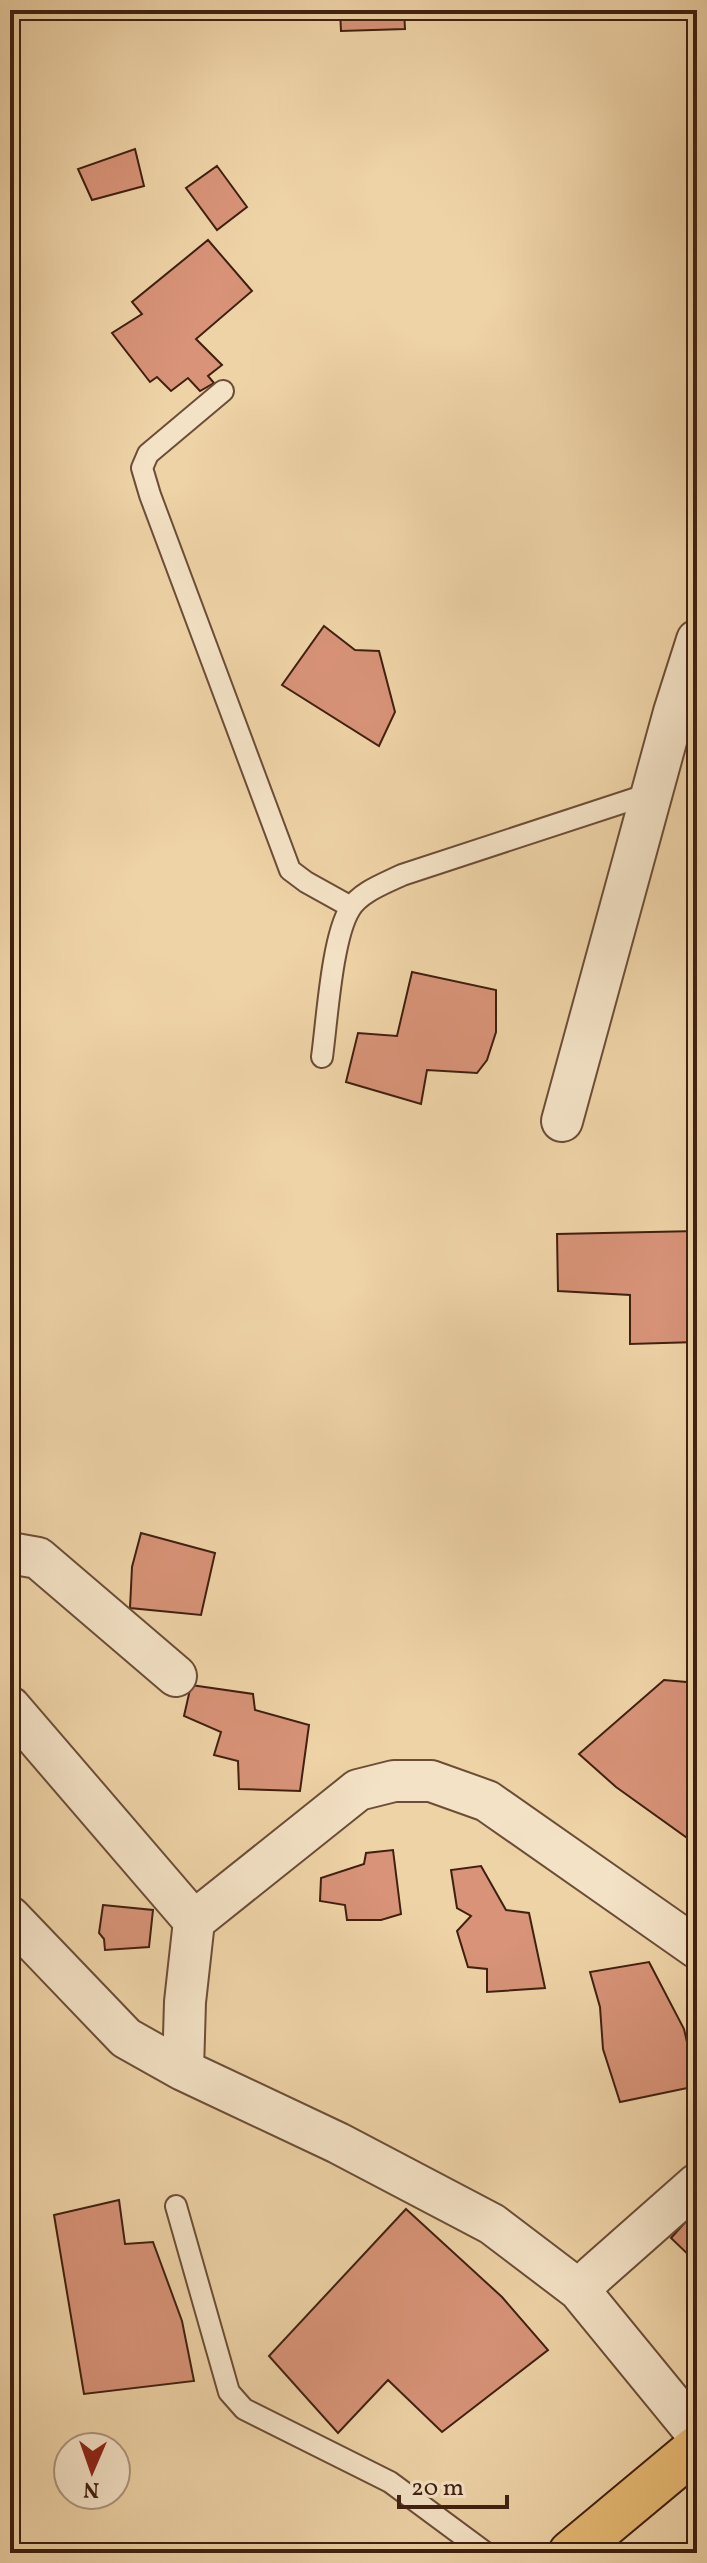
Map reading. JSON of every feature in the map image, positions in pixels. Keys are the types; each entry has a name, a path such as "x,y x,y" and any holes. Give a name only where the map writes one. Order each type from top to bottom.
{"highway":[{"path":"571,2553 697,2448"}],"street":[{"path":"562,1121 697,640"},
{"path":"10,1553 38,1558 176,1676"},
{"path":"10,1707 194,1921"},
{"path":"183,2070 185,2002 194,1921 358,1790 394,1781 431,1781 487,1801 697,1948"},
{"path":"10,1917 126,2038 183,2070 338,2143 492,2224 579,2290 697,2434"},
{"path":"579,2290 697,2184"}],"lane":[{"path":"223,391 148,454 142,468 290,870 351,907"},
{"path":"322,1057 339,940 351,907 373,890 402,875 652,793"},
{"path":"176,2206 229,2392 244,2409 390,2482 486,2553"}],"building":[{"path":"340,10 404,10 405,29 341,31"},
{"path":"135,149 144,186 92,200 78,169"},
{"path":"217,166 247,207 217,230 186,188"},
{"path":"208,240 252,291 196,339 222,365 208,376 214,383 200,391 188,378 171,391 157,377 150,382 112,333 142,314 132,302"},
{"path":"324,626 355,650 379,651 395,712 379,746 282,685"},
{"path":"412,972 496,990 496,1032 487,1060 477,1073 427,1070 421,1104 346,1082 358,1033 397,1036"},
{"path":"697,1231 697,1342 630,1344 630,1295 558,1291 557,1234"},
{"path":"141,1533 215,1553 201,1615 130,1608 132,1567"},
{"path":"664,1680 697,1683 697,1845 616,1787 579,1754"},
{"path":"191,1685 253,1694 255,1710 309,1725 300,1791 239,1789 238,1761 214,1755 221,1732 184,1716"},
{"path":"393,1850 401,1914 381,1920 347,1920 345,1905 320,1901 321,1878 364,1864 366,1853"},
{"path":"481,1866 506,1910 529,1913 545,1988 487,1992 487,1969 468,1967 457,1931 471,1916 457,1908 451,1870"},
{"path":"103,1905 153,1910 149,1947 105,1950 104,1939 99,1933"},
{"path":"649,1962 684,2029 697,2086 620,2102 603,2049 600,2007 590,1972"},
{"path":"119,2200 125,2244 153,2242 182,2321 194,2381 84,2394 54,2215"},
{"path":"406,2209 502,2297 548,2350 442,2432 388,2380 338,2433 269,2356"},
{"path":"697,2209 697,2263 671,2238"}]}
